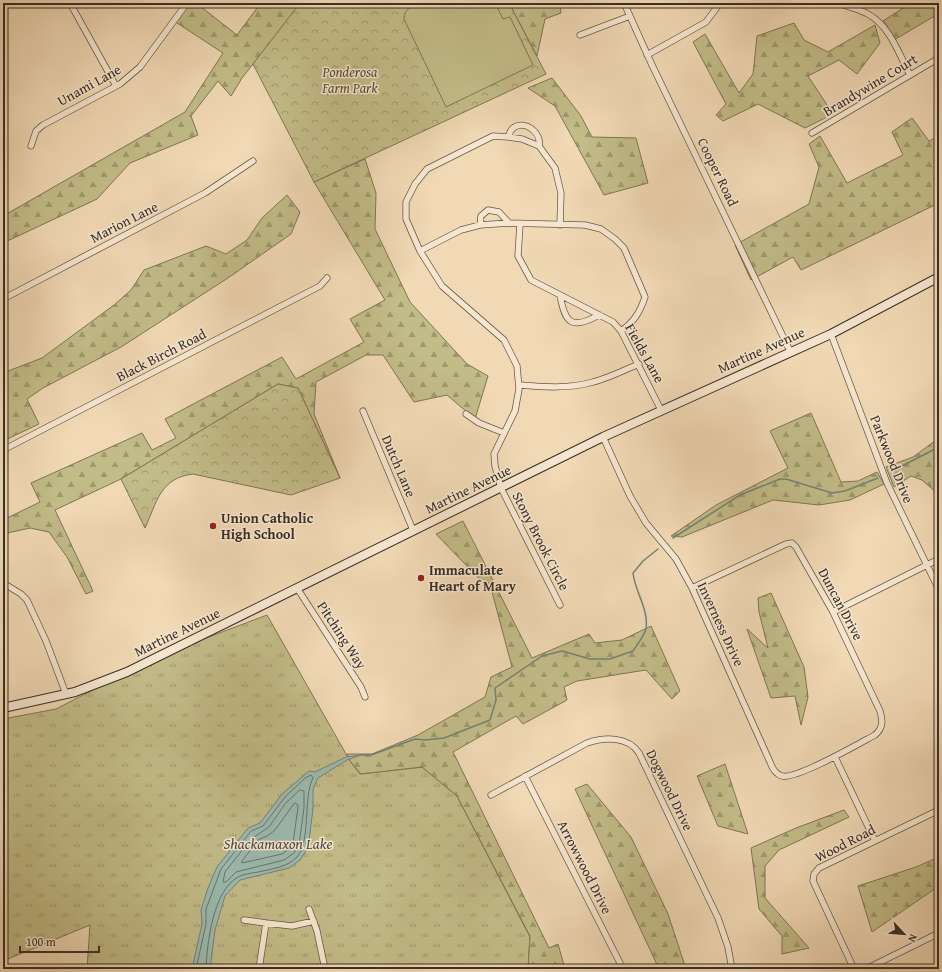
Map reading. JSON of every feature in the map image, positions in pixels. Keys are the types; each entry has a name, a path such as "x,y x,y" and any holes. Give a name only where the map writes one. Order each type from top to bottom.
{"main road":[{"name":"Martine Avenue","path":"3,708 66,694 127,672 603,437 790,351 831,334 939,277"}],"street":[{"path":"70,3 116,86"},
{"name":"Unami Lane","path":"31,146 36,131 43,125 130,77 140,67 187,3"},
{"name":"Cooper Road","path":"624,3 790,351"},
{"path":"647,54 706,22 720,3"},
{"path":"839,3 868,14 878,22 889,34 910,75"},
{"path":"580,35 630,16"},
{"name":"Brandywine Court","path":"812,133 939,58"},
{"path":"539,146 540,140 536,132 528,127 519,126 513,129 508,137 539,146 555,168 561,194 560,225"},
{"name":"Stony Brook Circle","path":"508,137 493,136 427,169 415,184 406,202 406,219 420,251 442,286 504,340 517,366 519,385 515,411 494,454 501,487 560,605"},
{"name":"Marion Lane","path":"3,299 205,193 253,160"},
{"path":"480,225 481,216 488,210 499,212 509,223"},
{"path":"420,251 461,230 480,225 509,223 585,225 601,230 615,239 624,248 645,297 641,310 632,324 621,331"},
{"name":"Fields Lane","path":"520,224 518,256 531,280 613,322 621,331 640,364 662,410"},
{"name":"Black Birch Road","path":"3,450 320,286 328,278"},
{"path":"560,295 563,312 571,322 576,324 585,323 599,315"},
{"name":"Parkwood Drive","path":"831,334 886,483 939,590"},
{"path":"519,385 557,387 582,385 594,382 640,364"},
{"name":"Dutch Lane","path":"363,411 413,530"},
{"path":"466,414 489,428 504,433"},
{"name":"Inverness Drive","path":"603,437 630,496 646,523 676,559 692,588 773,769 782,776 787,776 835,757"},
{"name":"Duncan Drive","path":"692,588 786,544 792,543 796,547 833,612 880,711 883,721 882,727 875,735 835,757"},
{"path":"833,612 939,559"},
{"path":"3,583 21,594 27,600 46,641 66,694"},
{"name":"Pitching Way","path":"297,588 361,687 365,697"},
{"name":"Dogwood Drive","path":"491,795 587,743 599,739 626,742 636,748 718,918 728,947 732,969"},
{"path":"835,757 875,841"},
{"name":"Arrowwood Drive","path":"525,776 623,969"},
{"name":"Wood Road","path":"854,969 813,881 813,877 819,868 939,810"},
{"path":"309,909 314,921 325,969"},
{"path":"244,920 266,924 292,926 314,921"},
{"path":"259,969 266,924"},
{"path":"866,969 939,933"}],"green space":[{"path":"187,3 196,3 237,35 257,8 240,3 323,3 268,45 242,78 231,96 218,81 191,116 198,135 130,163 97,199 3,243 3,216 185,112 223,53 174,21"},
{"name":"Ponderosa Farm Park","path":"300,3 509,3 546,74 314,182 253,64"},
{"path":"418,3 495,3 503,19 510,17 533,65 446,107 404,19 405,13 410,7"},
{"path":"509,3 560,3 561,13 545,19 537,56"},
{"path":"911,3 936,3 938,14 894,40 883,21"},
{"path":"794,23 804,40 828,52 875,25 880,43 857,74 839,60 808,76 833,114 805,128 758,104 723,121 716,115 726,104 693,42 705,34 739,93 753,74 757,36"},
{"path":"552,78 581,116 592,137 636,138 648,183 604,195 555,106 528,88"},
{"path":"912,118 929,141 939,136 939,203 801,270 793,257 751,280 735,245 809,204 819,167 809,144 820,136 847,183 903,155 892,132"},
{"path":"365,159 376,193 375,229 410,302 467,364 488,376 475,419 447,395 414,402 383,355 366,355 316,382 314,414 340,478 298,388 278,384 121,479 55,510 93,591 86,594 67,557 49,532 30,528 3,534 3,520 40,502 31,483 142,433 152,450 176,438 165,419 282,357 296,379 364,342 350,319 385,300 314,182"},
{"path":"287,195 300,212 291,234 228,278 121,347 43,388 27,399 39,424 3,441 3,373 42,358 114,305 131,290 144,270 206,246 226,254 247,240 262,218"},
{"path":"278,384 298,388 340,478 291,495 193,474 182,476 173,480 161,493 145,528 121,479"},
{"path":"811,413 841,482 858,481 877,472 884,484 850,500 819,505 773,500 682,537 671,536 716,505 788,468 770,431"},
{"path":"939,438 939,495 922,480 911,476 894,487 886,467 913,457"},
{"path":"463,521 532,658 589,634 595,643 622,640 651,626 680,691 672,699 646,670 577,681 564,687 567,700 523,724 516,716 453,752 549,948 558,944 565,969 528,969 530,936 457,796 422,767 361,774 350,761 347,754 372,754 418,735 485,697 491,677 512,667 492,592 436,534"},
{"path":"771,593 804,667 808,697 801,725 795,696 771,698 747,629 768,648 759,612 758,598"},
{"path":"267,615 350,761 360,774 422,767 457,796 530,937 528,969 87,969 90,925 3,961 3,719 56,709 118,677 193,643"},
{"path":"725,764 748,834 718,826 697,776"},
{"path":"587,784 631,837 668,914 686,969 659,969 575,789"},
{"path":"844,810 849,817 779,850 765,866 765,898 809,948 782,954 782,936 759,909 751,848 796,828"},
{"path":"939,857 939,886 872,932 858,886 916,867"}],"water":[{"name":"Shackamaxon Lake","path":"361,755 347,760 318,778 313,789 313,809 308,848 300,860 289,868 240,880 225,896 215,930 210,969 192,969 202,924 201,910 217,867 248,828 260,823 282,794 309,771 315,772 346,757"}],"waterway":[{"path":"892,471 939,447"},
{"path":"673,538 740,495 780,479 786,479 832,493 845,491 878,478"},
{"path":"361,755 371,755 415,739 425,740 444,738 490,720 496,700 495,688 542,656 562,651 590,659 610,659 633,651 646,629 646,614 636,587 633,573 643,561 658,549"}],"place":[{"name":"Union Catholic High School","path":"213,526"},
{"name":"Immaculate Heart of Mary","path":"421,578"}]}
